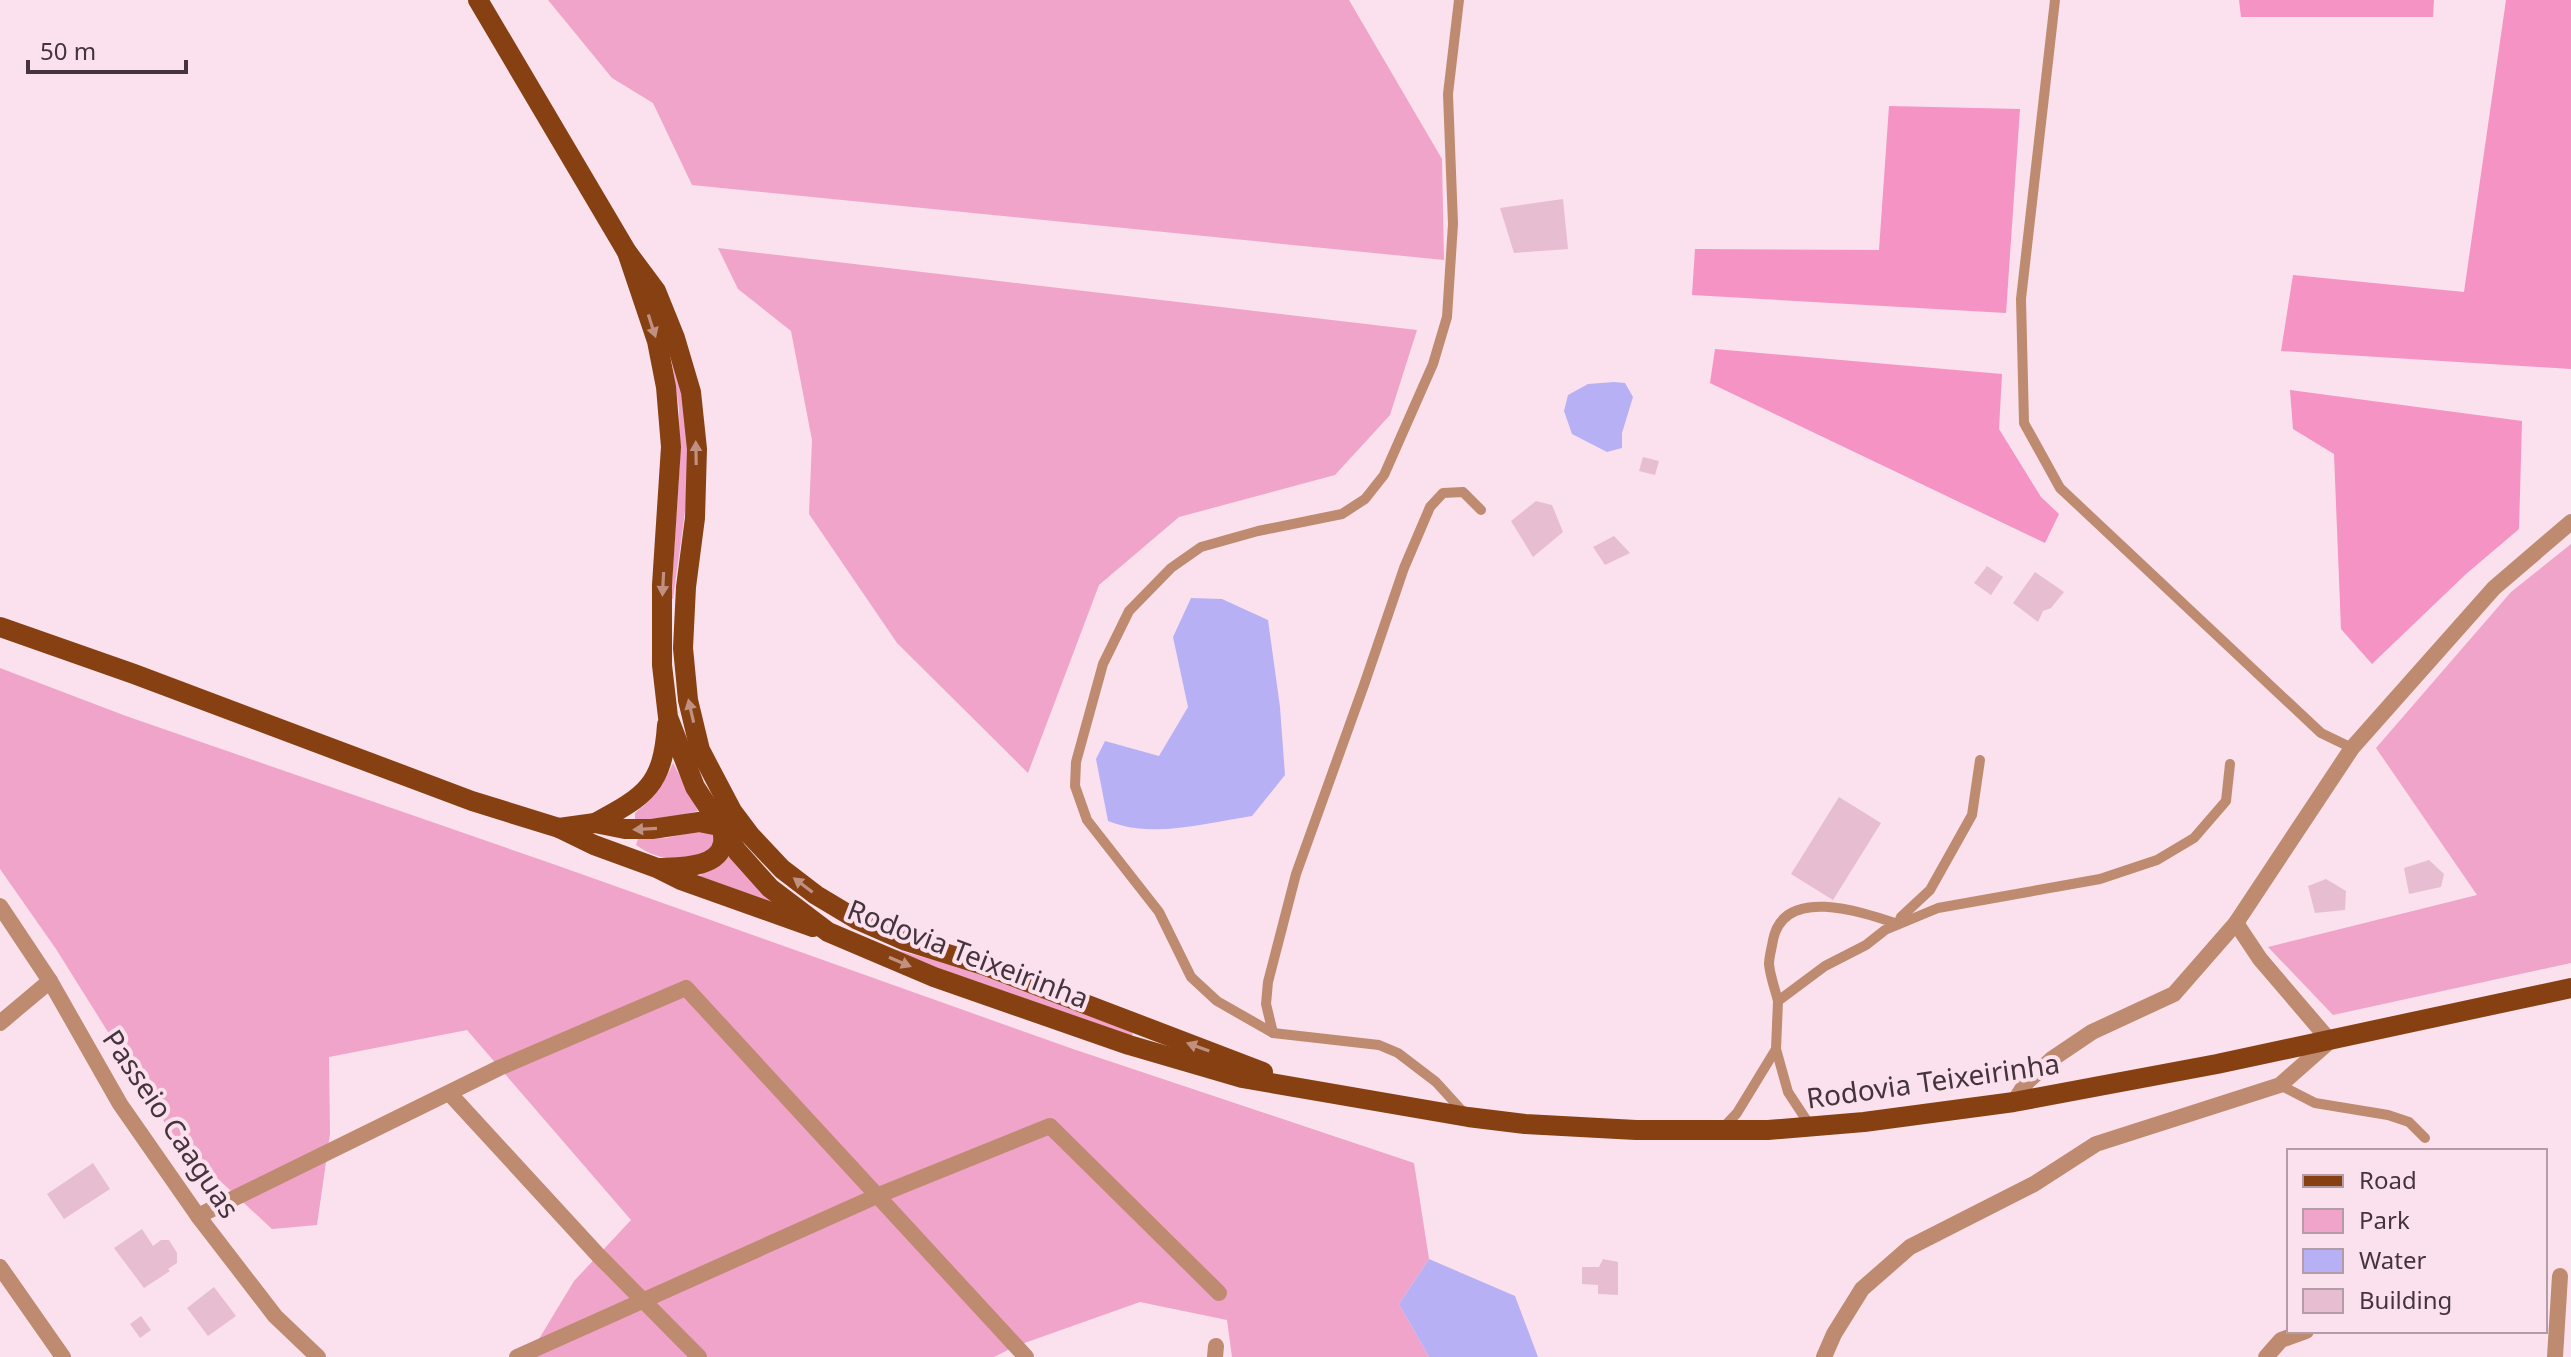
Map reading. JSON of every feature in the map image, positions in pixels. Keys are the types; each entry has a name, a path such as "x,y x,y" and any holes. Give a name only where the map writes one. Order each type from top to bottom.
{"main road":[{"name":"Rodovia Teixeirinha","path":"478,0 627,252 656,291 675,338 691,392 697,449 695,518 686,587 683,648 688,700 700,750 732,811 750,835 782,869 816,895 856,919 906,941 983,965 1296,1086"},
{"name":"Rodovia Teixeirinha","path":"627,252 657,341 666,387 671,447 661,630 668,717 695,787 737,851 770,888 828,932 934,977 1129,1045 1242,1078 1525,1124 1721,1130 1811,1127 2014,1102 2330,1041 2571,988"},
{"path":"0,627 472,801 559,828 681,880 828,932"},
{"path":"595,823 638,799 655,778 665,755 668,717"},
{"path":"657,868 699,865 719,852 723,843 717,784"},
{"path":"559,828 595,823 625,829 699,822 750,835"}],"street":[{"path":"2014,1102 2026,1083 2052,1059 2092,1032 2174,994 2236,923 2352,748 2494,588 2571,522"},
{"name":"Passeio Caaguas","path":"0,906 50,981 120,1104 198,1216 275,1316 318,1357"},
{"path":"1824,1357 1834,1334 1862,1289 1910,1247 2034,1184 2096,1144 2280,1085 2330,1041 2260,959 2236,923"},
{"path":"0,1023 50,981"},
{"path":"198,1216 499,1068 686,988 1026,1357"},
{"path":"450,1094 699,1357"},
{"path":"517,1357 879,1195 1050,1126 1219,1293"},
{"path":"0,1267 63,1357"},
{"path":"2555,1357 2559,1276"},
{"path":"2266,1357 2281,1340 2300,1333"}],"lane":[{"path":"1459,0 1448,94 1453,224 1447,317 1433,364 1384,475 1365,499 1342,514 1258,531 1201,547 1171,568 1129,611 1103,664 1076,762 1075,786 1087,820 1159,912 1191,977 1217,1001 1273,1033 1379,1045 1398,1053 1436,1082 1468,1117"},
{"path":"2055,0 2021,299 2024,423 2060,488 2321,733 2352,748"},
{"path":"1273,1033 1266,1004 1268,982 1296,874 1404,568 1430,507 1443,493 1463,492 1481,510"},
{"path":"1898,924 1901,917 1930,890 1972,815 1980,760"},
{"path":"1778,1001 1825,966 1898,924 1938,908 2100,879 2157,860 2194,838 2226,801 2230,764"},
{"path":"1811,1127 1788,1092 1776,1049 1778,1001 1769,963 1774,934 1780,921 1795,909 1806,906 1865,913 1898,924"},
{"path":"1721,1130 1737,1113 1776,1049"},
{"path":"2280,1085 2315,1103 2388,1115 2409,1122 2425,1138"}],"green space":[{"path":"548,0 1349,0 1442,159 1444,260 692,185 653,103 612,78"},
{"path":"718,248 1417,330 1390,415 1335,475 1179,517 1099,585 1028,773 897,643 809,514 812,440 791,331 738,289"},
{"path":"671,356 687,415 689,446 673,599 680,461 679,409"},
{"path":"2571,544 2571,963 2333,1015 2268,947 2477,895 2376,748 2511,592"},
{"path":"0,668 126,716 1073,1049 1414,1163 1429,1259 1399,1304 1429,1357 1232,1357 1227,1320 1140,1302 1016,1346 994,1357 528,1357 574,1281 631,1220 467,1030 329,1057 330,1134 317,1225 272,1229 175,1139 56,949 0,869"},
{"path":"673,763 698,811 661,820 635,820 635,813 657,791"},
{"path":"703,830 713,833 717,841 709,850 690,859 667,858 636,845 638,839 666,838"},
{"path":"730,856 774,904 699,876"},
{"path":"889,948 991,975 1131,1030 1133,1035 1128,1037 988,988"}],"shaded area":[{"path":"2239,0 2434,0 2433,17 2241,17"},
{"path":"2506,0 2571,0 2571,369 2281,351 2293,275 2464,292"},
{"path":"1889,106 2020,109 2006,313 1692,295 1695,249 1879,250"},
{"path":"1715,349 2002,374 1999,429 2041,497 2059,514 2045,543 1710,383"},
{"path":"2290,390 2522,421 2519,529 2466,574 2372,664 2341,629 2334,454 2293,429"}],"water":[{"path":"1625,383 1633,397 1622,433 1622,448 1607,452 1572,434 1564,411 1568,395 1588,384"},
{"path":"1191,598 1222,599 1268,620 1280,707 1285,775 1252,816 1161,829 1143,829 1108,821 1096,759 1105,741 1159,756 1188,707 1173,637"},
{"path":"1429,1259 1515,1296 1538,1357 1429,1357 1399,1304"}],"building":[{"path":"1563,199 1568,249 1514,253 1500,208"},
{"path":"1643,457 1659,461 1655,475 1639,471"},
{"path":"1536,501 1552,505 1563,532 1533,557 1511,521"},
{"path":"1614,536 1630,553 1605,565 1593,547"},
{"path":"1987,566 2003,577 1991,595 1974,583"},
{"path":"2035,572 2064,592 2051,608 2043,611 2038,622 2013,603"},
{"path":"1839,797 1881,823 1833,900 1791,874"},
{"path":"2429,860 2444,874 2441,887 2409,894 2404,868"},
{"path":"2326,879 2346,891 2345,910 2315,913 2308,886"},
{"path":"93,1163 110,1189 64,1219 47,1194"},
{"path":"142,1229 153,1246 161,1240 169,1240 177,1253 177,1263 168,1269 170,1271 144,1288 114,1248"},
{"path":"1603,1259 1618,1262 1618,1295 1598,1294 1598,1285 1582,1284 1582,1267 1599,1267"},
{"path":"214,1287 236,1316 208,1336 187,1308"},
{"path":"141,1316 151,1330 140,1338 130,1324"}]}
